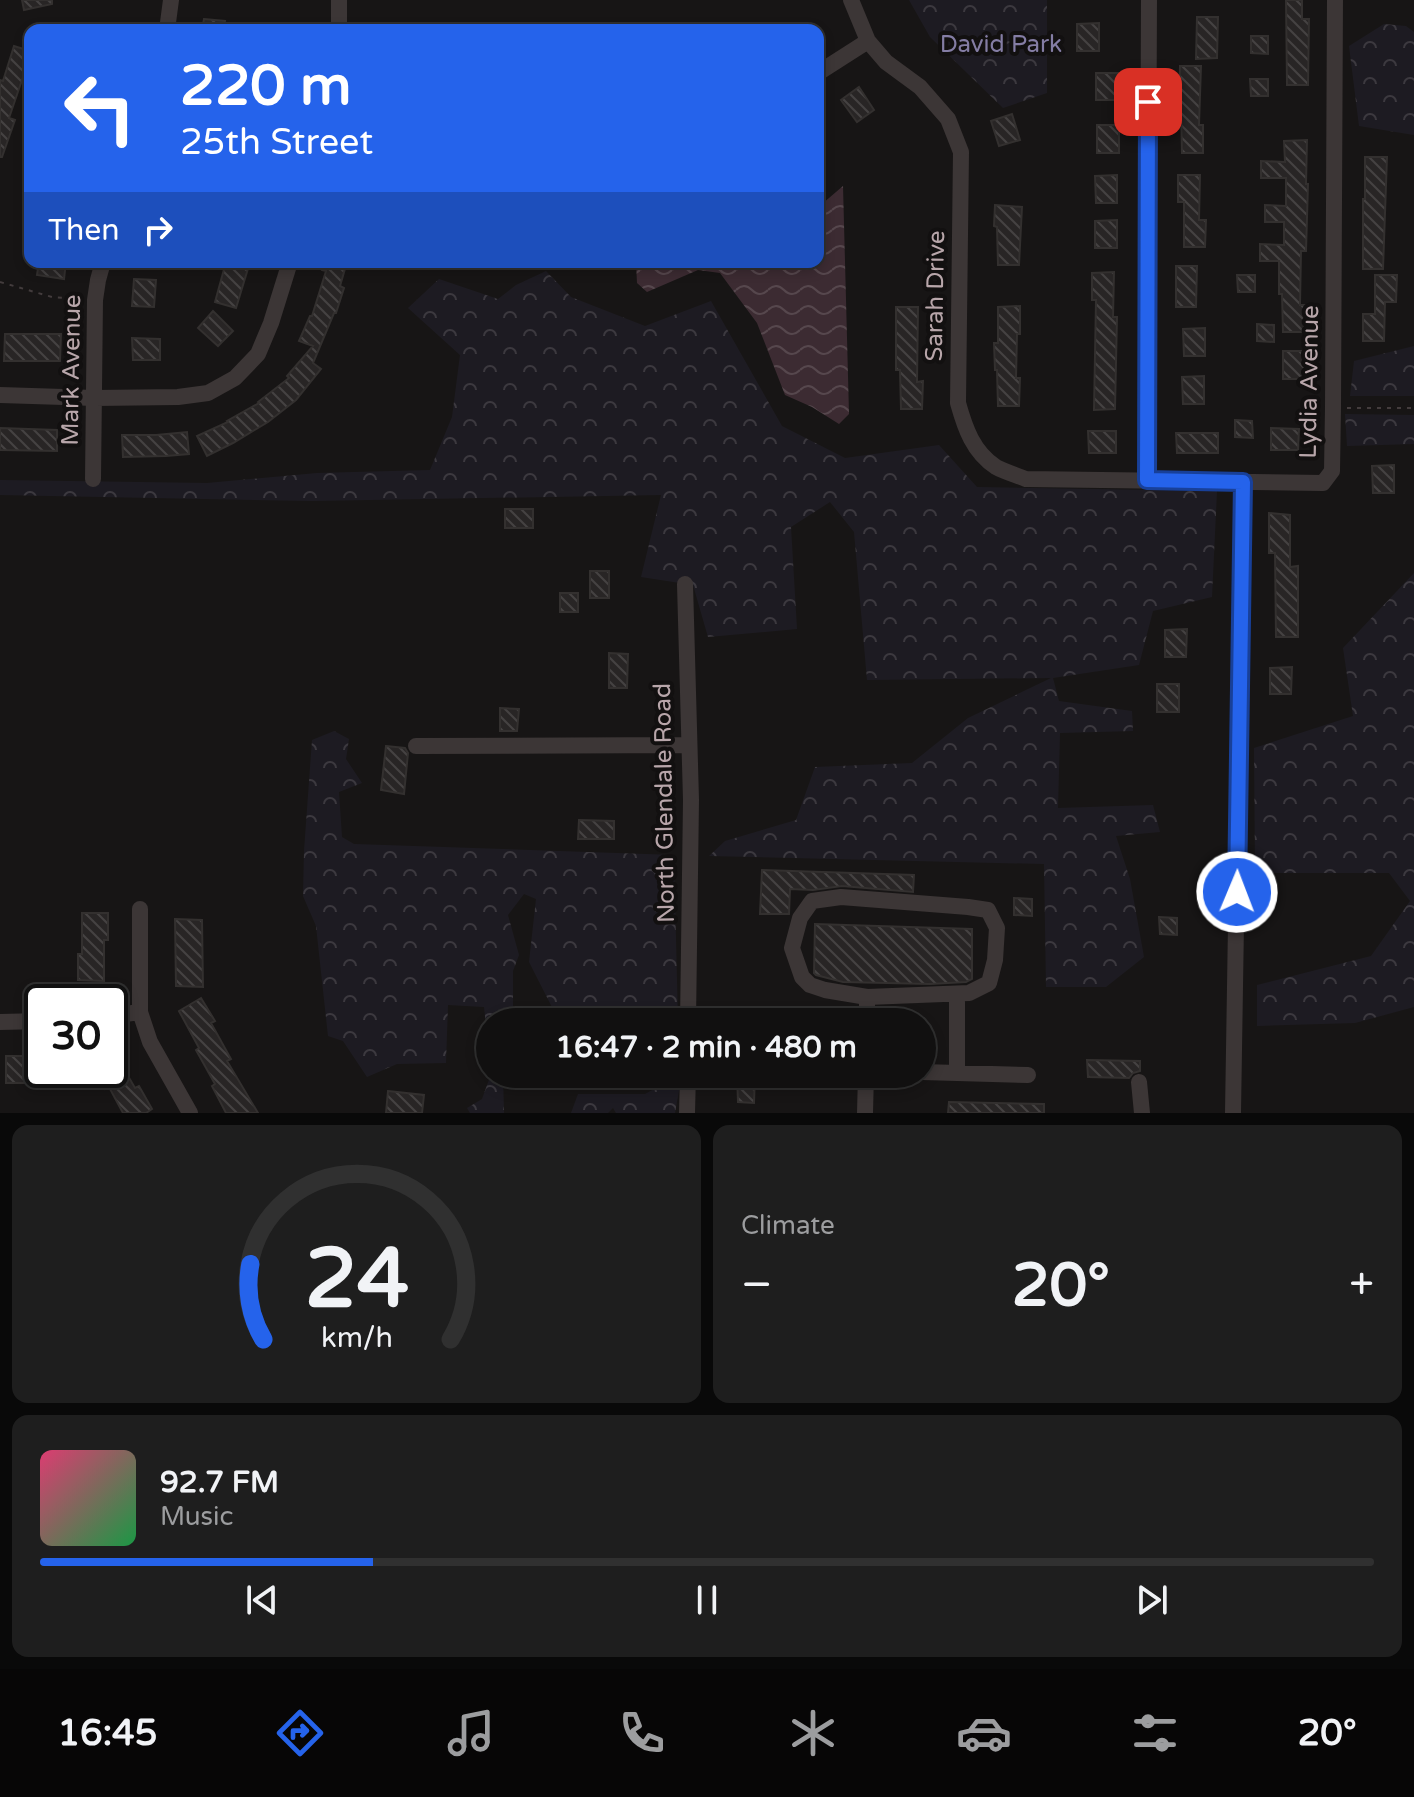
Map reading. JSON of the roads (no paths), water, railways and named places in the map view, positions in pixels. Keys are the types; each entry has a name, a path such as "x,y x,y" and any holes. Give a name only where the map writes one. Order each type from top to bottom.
{"street":[{"path":"168,24 171,0"},
{"path":"339,0 339,24"},
{"name":"Sarah Drive","path":"851,0 868,41 886,62 920,87 948,119 961,152 958,403 964,428 975,447 997,467 1026,479 1243,482"},
{"path":"1147,480 1149,0"},
{"name":"Lydia Avenue","path":"1243,482 1323,483 1332,471 1335,0"},
{"path":"824,69 868,41"},
{"name":"Mark Avenue","path":"93,479 95,300 101,268"},
{"path":"0,395 95,398 178,397 208,393 235,378 258,354 288,268"},
{"path":"1233,1113 1243,482"},
{"name":"North Glendale Road","path":"685,584 691,800 688,1008"},
{"path":"416,746 688,745"},
{"path":"841,897 988,910 997,928 995,960 989,983 969,993 867,997 825,990 810,985 802,977 792,948 800,918 812,901 841,897"},
{"path":"140,909 140,1012 150,1042 190,1113"},
{"path":"957,994 957,1073"},
{"path":"867,997 867,1008"},
{"path":"128,1014 140,1012"},
{"path":"0,1022 24,1021"},
{"path":"936,1072 1028,1075"},
{"path":"1139,1082 1142,1113"},
{"path":"687,1113 688,1088"},
{"path":"865,1113 866,1088"}],"water":[{"path":"843,186 849,414 839,424 785,395 757,323 720,273 698,270 647,292 637,283 636,268 824,268 824,202"}],"park label":[{"name":"David Park","path":"1001,44"}]}
